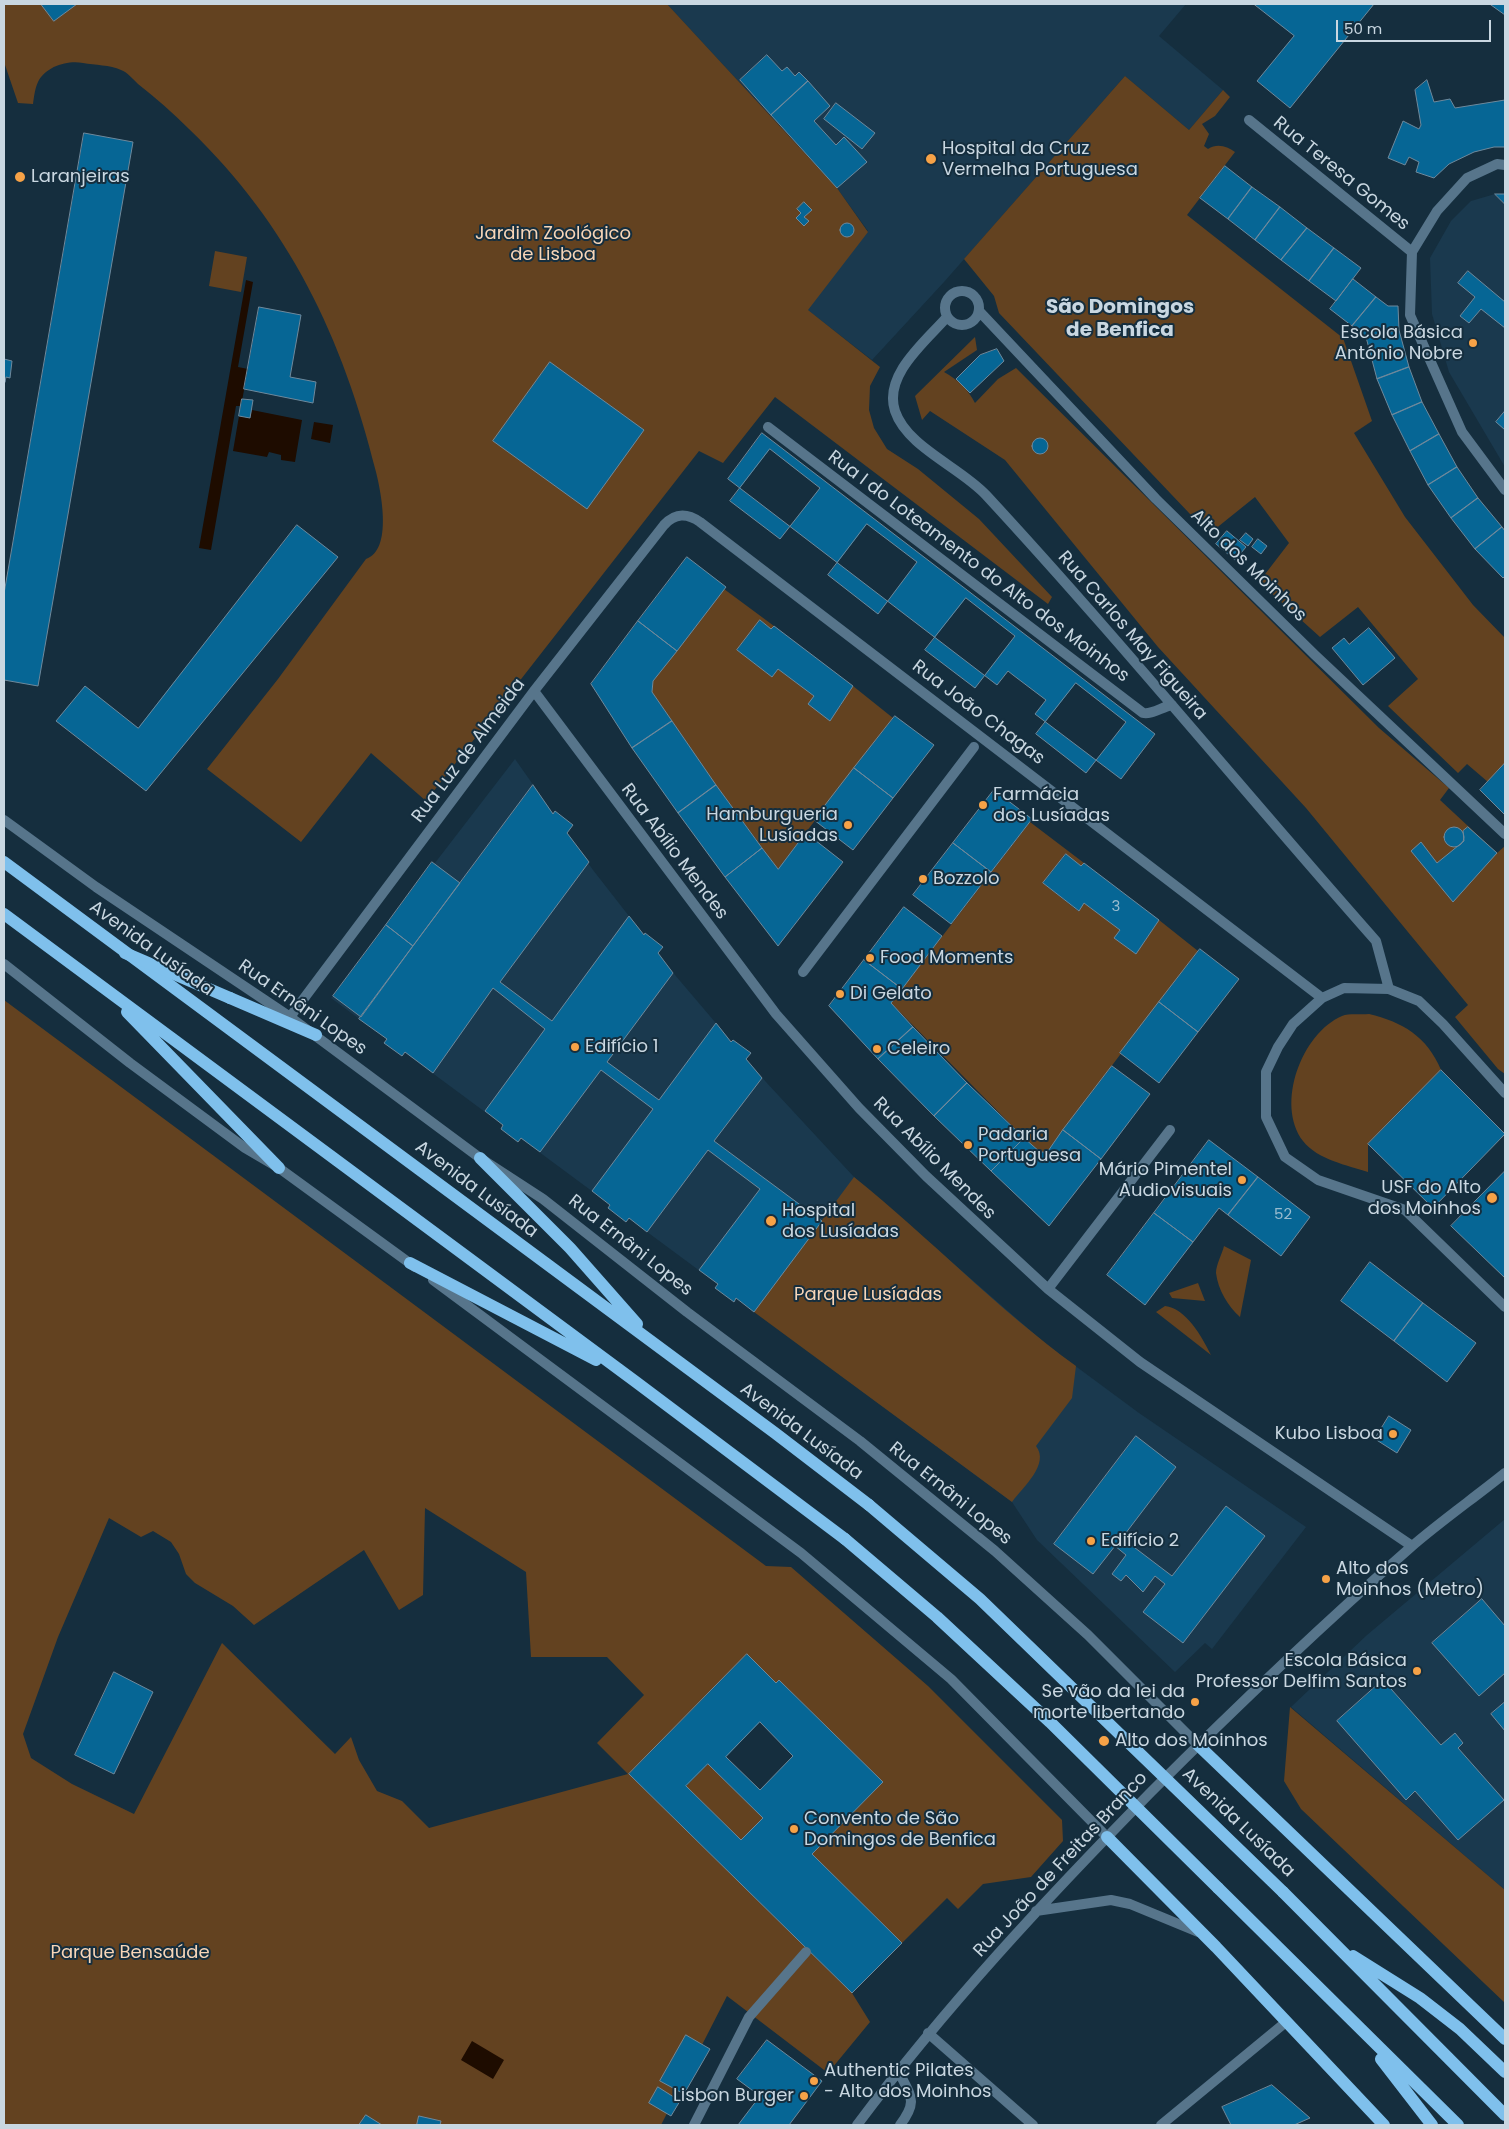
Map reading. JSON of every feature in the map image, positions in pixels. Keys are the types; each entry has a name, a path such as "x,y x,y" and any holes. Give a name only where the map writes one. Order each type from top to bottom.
{"main road":[{"name":"Avenida Lusíada","path":"4,862 653,1342 869,1505 980,1599 1283,1892 1505,2114"},
{"path":"4,914 845,1539 937,1616 1050,1722 1458,2125"},
{"path":"125,953 316,1035"},
{"path":"97,982 279,1168"},
{"path":"480,1158 570,1248 653,1342"},
{"path":"410,1263 636,1382"},
{"path":"1198,1745 1505,2039"},
{"path":"1107,1837 1204,1934 1384,2125"},
{"path":"1333,1944 1420,1998 1482,2049 1505,2072"},
{"path":"1354,2023 1432,2125"}],"street":[{"name":"Rua Teresa Gomes","path":"1249,120 1412,252"},
{"path":"1505,165 1497,164 1468,178 1437,211 1412,252 1410,315 1462,432 1505,490"},
{"name":"Rua Carlos May Figueira","path":"979,311 976,299 972,294 960,291 948,297 945,303 947,317 897,377 893,396 894,411 907,432 983,492 1172,705 1376,941 1388,989"},
{"path":"947,317 952,322 965,325 971,322 979,311"},
{"name":"Alto dos Moinhos","path":"979,311 1156,499 1315,655 1505,834"},
{"name":"Rua I do Loteamento do Alto dos Moinhos","path":"768,427 1143,712 1147,714 1160,707 1172,705"},
{"name":"Rua Luz de Almeida","path":"290,1017 534,691 664,525 672,518 683,515"},
{"name":"Rua João Chagas","path":"683,515 700,522 1322,998"},
{"name":"Rua Abílio Mendes","path":"534,691 793,1036 926,1176 1048,1289 1140,1362 1412,1546"},
{"path":"803,972 974,747"},
{"name":"Rua Ernâni Lopes","path":"4,820 96,888 316,1035 480,1158 543,1199 687,1312 780,1379 934,1499 995,1551 1088,1635 1198,1745"},
{"path":"4,964 137,1068 245,1148 279,1168 410,1263 808,1560 951,1679 1107,1837"},
{"path":"1505,1094 1420,1001 1388,989 1344,988 1322,998 1293,1024 1278,1047 1266,1072 1266,1117 1285,1157 1318,1180 1405,1210 1505,1307"},
{"path":"1048,1289 1170,1130"},
{"name":"Rua João de Freitas Branco","path":"857,2125 928,2033 1036,1911 1198,1745 1290,1656 1412,1546 1505,1473"},
{"path":"1036,1911 1111,1900 1130,1904 1204,1934"},
{"path":"694,2125 749,2017 806,1952"},
{"path":"1161,2125 1286,2022"},
{"path":"928,2033 1033,2125"},
{"path":"898,2070 912,2101 911,2111 900,2125"}],"shaded area":[{"name":"Hospital da Cruz Vermelha Portuguesa","path":"667,4 1186,4 1159,36 1223,90 1189,130 1125,76 944,282 872,360 805,308 868,231 837,188"},
{"name":"Escola Básica António Nobre","path":"1495,194 1505,204 1505,467 1449,372 1432,314 1430,258 1451,221 1471,201"},
{"path":"246,280 253,282 238,367 248,369 241,406 236,406 211,550 199,548"},
{"path":"252,410 302,420 295,462 281,460 281,455 269,452 267,457 233,451 239,416 250,418"},
{"path":"314,422 333,425 330,443 311,439"},
{"name":"Hospital dos Lusíadas","path":"515,759 593,870 675,975 766,1082 854,1177 1047,1345 1139,1413 1306,1527 1212,1649 1205,1643 1175,1672 1037,1540 1012,1502 331,998"},
{"name":"Escola Básica Professor Delfim Santos","path":"1505,1519 1505,1890 1291,1707 1367,1635"},
{"path":"472,2041 504,2060 493,2079 461,2060"}],"green space":[{"name":"Jardim Zoológico de Lisboa","path":"4,4 667,4 837,188 868,232 808,310 880,367 870,386 869,410 874,428 887,449 918,469 979,519 1052,597 1048,604 775,397 723,463 699,451 426,801 371,753 301,842 207,769 278,679 366,559 374,553 380,544 383,520 378,481 363,423 347,375 329,330 308,286 256,204 189,129 128,74 117,68 107,66 77,62 64,63 52,68 42,76 36,87 33,104 18,103 4,62"},
{"path":"1125,76 1189,130 1223,90 1230,97 1215,116 1202,124 1209,134 1204,146 1208,149 1222,146 1235,152 1187,215 1343,338 1372,421 1354,433 1405,517 1473,605 1505,638 1505,763 1488,782 1467,764 1458,773 1388,706 1418,679 1358,607 1320,637 1259,582 1289,543 1255,497 1209,534 999,313 994,296 964,259"},
{"path":"215,251 247,257 241,292 209,286"},
{"path":"975,337 977,350 944,372 962,385 975,403 998,379 1016,368 1379,728 1449,788 1440,800 1497,853 1505,846 1505,1074 1498,1069 1455,1017 1468,1005 1306,808 1158,647 1005,460 930,411 922,420 915,396"},
{"path":"724,589 774,626 771,629 760,620 737,650 772,677 778,669 814,696 829,720 853,686 893,718 778,869 716,785 652,692 653,681"},
{"path":"1030,822 1084,863 1081,866 1065,854 1043,883 1078,911 1084,903 1120,930 1115,938 1136,954 1159,920 1198,951 1047,1152 1040,1152 1024,1138 891,1003"},
{"name":"Parque Bensaúde","path":"4,1000 766,1566 791,1567 928,1686 1062,1820 1063,1841 1031,1877 983,1884 958,1909 947,1898 902,1943 812,1854 883,1782 779,1680 776,1683 746,1655 629,1774 852,1993 870,2022 828,2073 727,1996 661,2125 4,2125","holes":["425,1508 526,1572 531,1657 607,1657 644,1695 597,1743 628,1774 429,1828 402,1801 377,1791 359,1760 351,1737 335,1754 222,1643 134,1814 72,1784 31,1758 23,1734 58,1637 109,1518 141,1537 153,1531 171,1542 179,1554 186,1574 195,1583 233,1606 254,1625 364,1550 399,1610 423,1595"]},
{"path":"1369,1014 1403,1026 1421,1039 1441,1070 1368,1144 1368,1172 1333,1161 1309,1148 1295,1126 1292,1090 1297,1071 1305,1053 1315,1038 1328,1025 1342,1016"},
{"name":"Parque Lusíadas","path":"854,1177 1019,1321 1076,1366 1072,1398 1036,1446 1040,1460 1037,1468 1012,1502 754,1312"},
{"path":"1224,1246 1251,1260 1240,1317 1224,1297 1217,1279 1216,1270"},
{"path":"1198,1283 1205,1301 1172,1298 1169,1293"},
{"path":"1165,1306 1180,1312 1192,1324 1211,1355 1156,1312"},
{"path":"1290,1707 1505,1890 1505,2003 1301,1809 1284,1781"},
{"path":"708,1764 763,1818 741,1840 686,1786"}],"building":[{"path":"41,4 77,4 54,21"},
{"path":"1254,4 1374,4 1290,108 1257,81 1294,36"},
{"path":"1505,4 1505,15 1491,5"},
{"path":"767,55 782,71 787,67 795,76 799,72 808,81 771,115 740,80"},
{"path":"1427,80 1434,102 1450,99 1455,108 1505,100 1505,147 1494,147 1474,152 1449,164 1434,178 1416,172 1419,162 1409,157 1405,165 1388,158 1403,121 1419,129 1421,125 1415,90"},
{"path":"808,81 830,106 814,121 836,145 844,137 867,162 837,188 771,115"},
{"path":"836,103 875,133 862,149 824,119"},
{"path":"84,133 133,142 38,686 4,680 4,594"},
{"path":"1225,166 1252,187 1228,219 1200,198"},
{"path":"1252,187 1280,207 1255,240 1228,219"},
{"path":"1495,194 1505,194 1505,204"},
{"path":"804,202 812,210 804,217 809,221 804,226 796,218 801,213 797,209"},
{"path":"1280,207 1307,228 1281,260 1255,240"},
{"path":"844,223 850,223 854,230 850,237 844,237 840,233 840,227"},
{"path":"1307,228 1334,248 1309,281 1281,260"},
{"path":"1334,248 1361,268 1336,301 1309,281"},
{"path":"1468,271 1505,302 1505,328 1481,309 1469,323 1460,316 1475,297 1458,283"},
{"path":"1353,279 1376,297 1352,326 1330,309"},
{"path":"1376,297 1388,306 1398,306 1399,330 1366,337 1352,326"},
{"path":"259,307 301,315 290,377 316,382 313,403 244,389"},
{"path":"1399,330 1409,367 1377,379 1366,337"},
{"path":"997,349 1004,361 970,393 956,379 980,355"},
{"path":"4,359 12,361 10,378 6,377 5,382"},
{"path":"550,362 644,430 587,509 493,441"},
{"path":"1409,367 1422,402 1392,415 1377,379"},
{"path":"242,399 253,400 250,418 239,416"},
{"path":"1422,402 1439,434 1410,451 1392,415"},
{"path":"1505,411 1505,430 1496,422"},
{"path":"762,433 1155,734 1121,779 1035,714 1046,700 1008,671 997,685 728,479"},
{"path":"1439,434 1457,467 1428,485 1410,451"},
{"path":"1040,438 1046,440 1048,446 1046,452 1040,454 1034,452 1032,446 1034,440"},
{"path":"770,449 820,488 780,539 730,501"},
{"path":"1457,467 1478,498 1451,518 1428,485"},
{"path":"1478,498 1502,527 1475,549 1451,518"},
{"path":"867,524 917,562 878,614 828,575"},
{"path":"297,525 338,557 146,791 56,721 85,686 138,728"},
{"path":"1502,527 1505,531 1505,576 1503,578 1475,549"},
{"path":"1227,531 1246,547 1235,560 1216,544"},
{"path":"1246,533 1253,539 1248,546 1240,540"},
{"path":"1258,539 1267,546 1261,554 1252,547"},
{"path":"687,557 726,587 677,651 638,621"},
{"path":"966,598 1015,636 975,688 925,650"},
{"path":"760,620 771,629 774,626 853,686 830,721 808,704 814,696 778,669 772,677 737,650"},
{"path":"638,621 677,651 653,681 652,692 672,721 632,748 591,684"},
{"path":"1369,628 1395,658 1363,685 1332,648 1344,638 1349,644"},
{"path":"1076,683 1126,722 1086,773 1036,734"},
{"path":"895,716 934,745 893,798 854,768"},
{"path":"672,721 716,785 678,813 632,748"},
{"path":"1505,763 1505,815 1480,790"},
{"path":"854,768 893,798 853,850 814,820"},
{"name":"Edifício 1","path":"533,785 553,814 555,811 573,825 567,833 589,862 500,982 552,1021 629,916 644,935 645,933 663,947 658,953 673,973 607,1062 659,1100 716,1023 731,1042 733,1040 751,1053 746,1059 762,1078 714,1141 822,1221 754,1312 736,1298 734,1302 715,1288 718,1284 699,1270 760,1189 708,1150 647,1232 629,1218 626,1222 608,1208 610,1205 592,1191 653,1109 601,1070 540,1152 521,1138 518,1142 501,1129 503,1125 485,1111 545,1029 493,988 433,1073 405,1052 402,1056 384,1043 387,1039 359,1019"},
{"path":"716,785 762,848 725,877 678,813"},
{"path":"994,790 1032,819 991,872 953,843"},
{"path":"1450,827 1458,827 1464,833 1464,841 1458,847 1450,847 1444,841 1444,833"},
{"path":"1468,827 1497,853 1453,902 1411,851 1421,842 1437,863 1464,841 1463,831"},
{"path":"806,833 843,862 778,946 725,877 762,848 778,869"},
{"path":"953,843 991,872 951,924 913,895"},
{"path":"1066,854 1081,866 1084,863 1159,920 1136,954 1114,938 1120,930 1084,903 1079,911 1043,883"},
{"path":"432,862 460,883 413,946 386,925"},
{"path":"904,907 942,936 902,989 864,960"},
{"path":"386,925 413,946 361,1017 333,996"},
{"path":"1200,949 1239,979 1198,1032 1159,1002"},
{"path":"864,960 902,989 891,1003 913,1027 878,1059 829,1006"},
{"path":"1159,1002 1198,1032 1159,1083 1120,1053"},
{"path":"913,1027 967,1083 934,1116 878,1059"},
{"path":"1112,1066 1150,1094 1101,1159 1063,1130"},
{"path":"1441,1070 1505,1134 1433,1208 1368,1144"},
{"path":"967,1083 1024,1138 991,1171 934,1116"},
{"path":"1063,1130 1101,1159 1049,1226 991,1171 1024,1138 1040,1152 1047,1152"},
{"path":"1209,1140 1258,1177 1228,1215 1219,1208 1193,1242 1154,1213"},
{"name":"USF do Alto dos Moinhos","path":"1505,1171 1505,1278 1451,1226"},
{"path":"1258,1177 1310,1217 1281,1256 1228,1215"},
{"path":"1154,1213 1193,1242 1145,1305 1107,1275"},
{"path":"1370,1262 1423,1303 1394,1341 1341,1301"},
{"path":"1423,1303 1476,1343 1447,1382 1394,1341"},
{"name":"Kubo Lisboa","path":"1389,1416 1411,1430 1397,1453 1375,1439"},
{"name":"Edifício 2","path":"1136,1436 1176,1467 1122,1538 1172,1576 1226,1506 1265,1536 1183,1643 1143,1612 1165,1584 1155,1576 1143,1592 1126,1575 1121,1581 1112,1574 1126,1555 1115,1546 1093,1574 1054,1544"},
{"path":"1482,1599 1505,1626 1505,1673 1479,1696 1432,1643"},
{"name":"Convento de São Domingos de Benfica","path":"747,1654 776,1683 779,1680 883,1782 812,1854 902,1943 852,1993 629,1774","holes":["760,1722 793,1756 760,1790 726,1757","708,1764 763,1818 741,1840 686,1786"]},
{"path":"114,1672 153,1692 114,1774 75,1755"},
{"path":"1383,1680 1441,1745 1455,1733 1463,1743 1458,1748 1504,1800 1458,1840 1415,1791 1406,1800 1337,1721"},
{"path":"1505,1702 1505,1731 1491,1714"},
{"path":"686,2035 710,2049 684,2094 660,2081"},
{"path":"767,2040 822,2081 789,2125 738,2125 760,2096 737,2079"},
{"path":"1272,2085 1310,2118 1294,2125 1231,2125 1222,2107"},
{"path":"658,2087 680,2101 671,2116 649,2103"},
{"path":"366,2115 382,2125 359,2125"},
{"path":"419,2116 441,2121 440,2125 417,2125"}],"place":[{"name":"Hospital da Cruz Vermelha Portuguesa","path":"931,159"},
{"name":"Laranjeiras","path":"20,177"},
{"name":"Escola Básica António Nobre","path":"1473,343"},
{"name":"Farmácia dos Lusíadas","path":"983,805"},
{"name":"Hamburgueria Lusíadas","path":"848,825"},
{"name":"Bozzolo","path":"923,879"},
{"name":"Food Moments","path":"870,958"},
{"name":"Di Gelato","path":"840,994"},
{"name":"Edifício 1","path":"575,1047"},
{"name":"Celeiro","path":"877,1049"},
{"name":"Padaria Portuguesa","path":"968,1145"},
{"name":"Mário Pimentel Audiovisuais","path":"1242,1180"},
{"name":"USF do Alto dos Moinhos","path":"1492,1198"},
{"name":"Hospital dos Lusíadas","path":"771,1221"},
{"name":"Kubo Lisboa","path":"1393,1434"},
{"name":"Edifício 2","path":"1091,1541"},
{"name":"Alto dos Moinhos (Metro)","path":"1326,1579"},
{"name":"Escola Básica Professor Delfim Santos","path":"1417,1671"},
{"name":"Se vão da lei da morte libertando","path":"1195,1702"},
{"name":"Alto dos Moinhos","path":"1104,1741"},
{"name":"Convento de São Domingos de Benfica","path":"794,1829"},
{"name":"Authentic Pilates - Alto dos Moinhos","path":"814,2081"},
{"name":"Lisbon Burger","path":"804,2096"}],"district":[{"name":"São Domingos de Benfica","path":"1120,320"}]}
